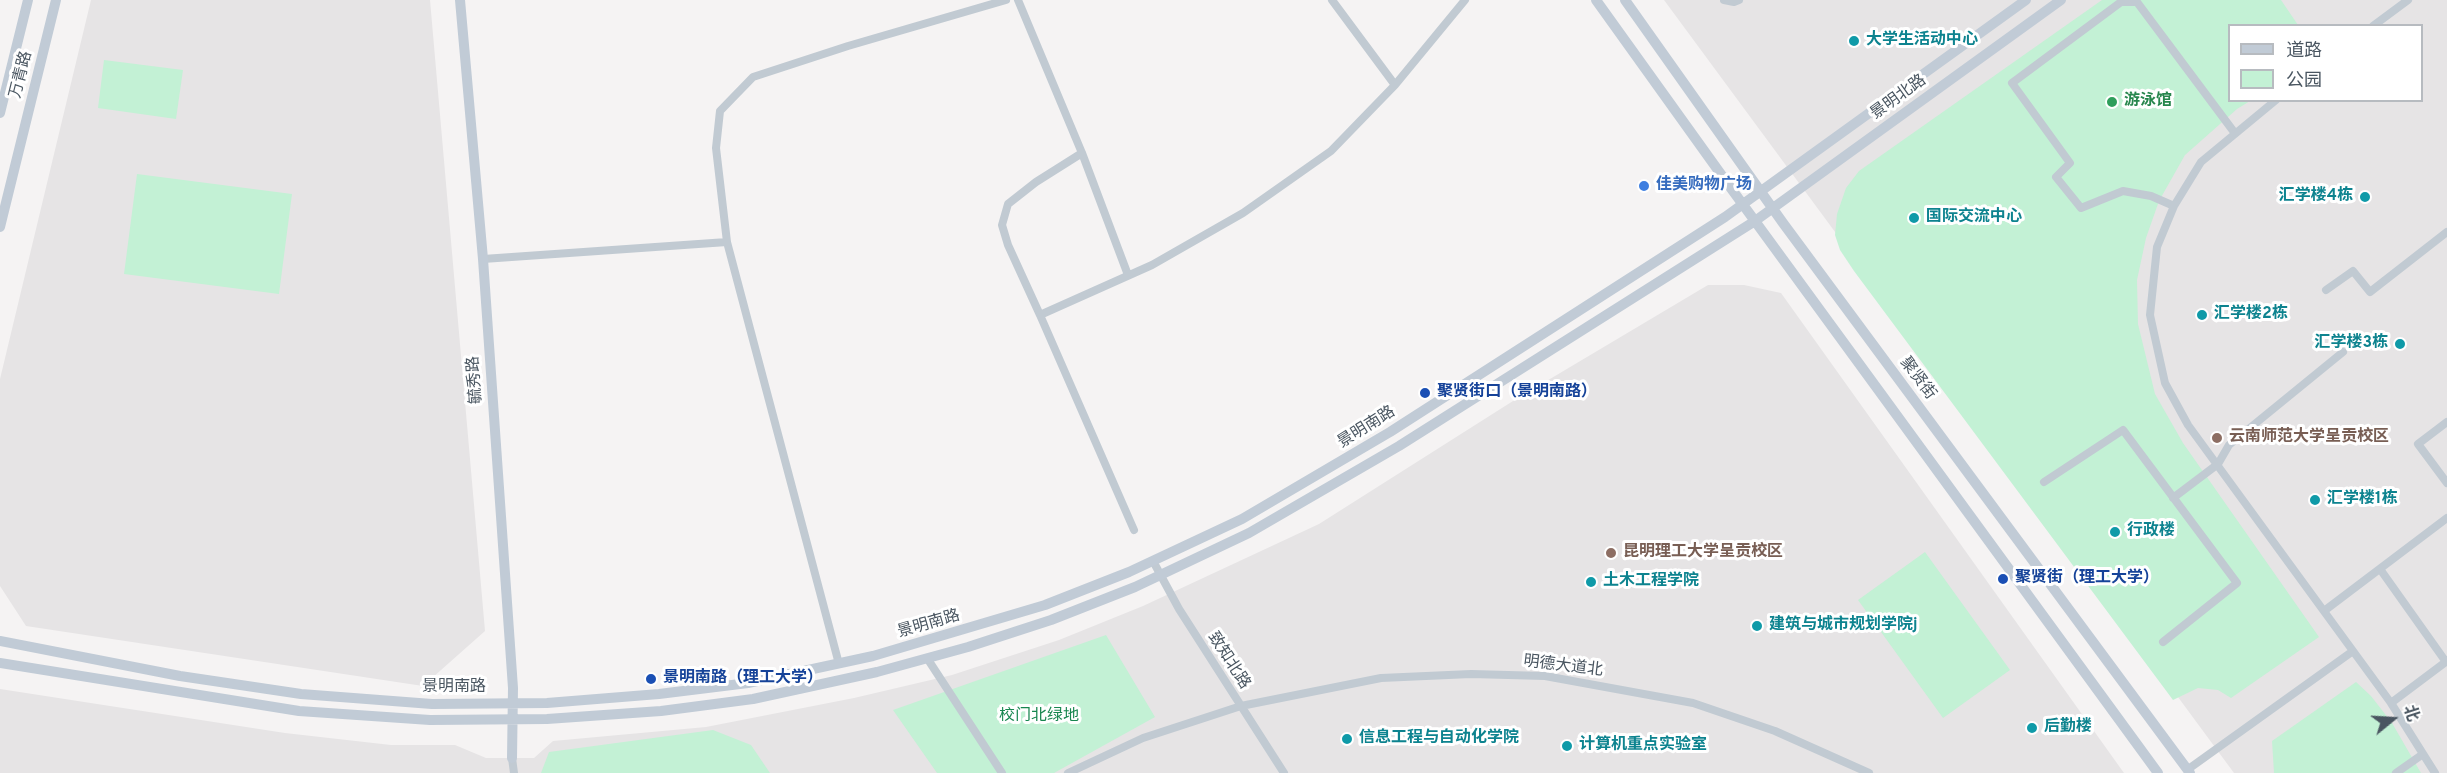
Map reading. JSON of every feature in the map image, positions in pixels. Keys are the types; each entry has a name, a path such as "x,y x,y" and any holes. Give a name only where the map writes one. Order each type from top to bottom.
{"street":[{"name":"万青路","path":"0,113 28,0"},
{"name":"万青路","path":"0,227 56,0"},
{"name":"毓秀路","path":"460,0 483,259 514,703 512,758"},
{"path":"839,664 728,242 716,148 720,111 753,77 848,46 1006,0"},
{"path":"1018,0 1082,153 1128,275"},
{"path":"1332,0 1395,85"},
{"path":"1040,315 1152,265 1233,219 1331,151 1395,85 1465,0"},
{"path":"1596,0 2158,773"},
{"name":"聚贤街","path":"1625,0 1772,209 2188,771"},
{"path":"1724,0 1734,2 1739,0"},
{"name":"景明北路","path":"1760,191 2026,0"},
{"name":"景明北路","path":"1755,221 2061,0"},
{"path":"2376,24 2409,0"},
{"path":"2174,206 2151,196 2123,191 2081,208 2056,177 2070,163 2012,83 2121,2 2137,2 2234,132"},
{"path":"2273,102 2234,132 2201,162 2174,206 2157,247 2150,315 2165,383 2188,425 2391,703 2435,773"},
{"path":"1082,153 1036,182 1008,204 1002,225 1008,245 1134,530"},
{"name":"景明南路","path":"0,641 180,676 301,694 432,704 514,703 659,694 748,682 839,664 964,631 1045,605 1153,561 1242,519 1381,438 1760,191"},
{"name":"景明南路","path":"0,663 299,711 385,718 514,720 547,720 660,711 753,699 877,672 1051,620 1161,576 1249,533 1312,499 1399,446 1755,221"},
{"path":"2326,290 2354,271 2370,292 2447,232"},
{"path":"483,259 728,242"},
{"path":"2173,498 2218,464 2229,445 2343,352"},
{"path":"2447,422 2418,444 2447,483"},
{"path":"2044,482 2123,429 2237,583 2163,642"},
{"path":"2324,610 2447,518"},
{"name":"致知北路","path":"1153,561 1179,609 1284,773"},
{"path":"2380,568 2446,661 2391,703"},
{"path":"2188,771 2353,651"},
{"path":"927,658 1002,773"},
{"name":"明德大道北","path":"1068,773 1143,738 1241,706 1382,678 1471,674 1545,676 1656,696 1720,711 1775,731 1869,773"},
{"path":"2396,773 2423,754"},
{"path":"512,758 514,773"}],"shaded area":[{"path":"91,0 430,0 485,631 423,686 26,626 0,586 0,379"},
{"name":"云南师范大学呈贡校区","path":"1664,0 2447,0 2447,773 2234,773"},
{"name":"昆明理工大学呈贡校区","path":"1708,285 1744,285 1781,293 2124,773 0,773 0,689 285,733 391,745 455,745 486,758 534,758 553,741 706,727 854,698 952,675 1059,640 1143,606 1319,524 1513,401"}],"green space":[{"path":"2102,0 2281,0 2297,24 2228,24 2228,102 2248,102 2237,109 2185,155 2159,201 2146,238 2137,280 2138,324 2155,394 2183,443 2319,637 2231,698 2218,690 2198,688 2173,700 1840,250 1835,235 1837,214 1846,188 1859,171"},
{"path":"104,60 183,70 176,119 98,108"},
{"path":"137,174 292,194 279,294 124,274"},
{"path":"1925,552 2010,670 1943,718 1858,600"},
{"name":"校门北绿地","path":"1106,635 1155,717 1054,773 937,773 893,710"},
{"path":"2356,682 2371,696 2392,723 2421,773 2274,773 2272,741"},
{"path":"713,730 751,745 770,773 541,773 549,752"}],"place":[{"name":"大学生活动中心","path":"1854,41"},
{"name":"游泳馆","path":"2112,102"},
{"name":"佳美购物广场","path":"1644,186"},
{"name":"汇学楼4栋","path":"2365,197"},
{"name":"国际交流中心","path":"1914,218"},
{"name":"汇学楼2栋","path":"2202,315"},
{"name":"汇学楼3栋","path":"2400,344"},
{"name":"聚贤街口（景明南路）","path":"1425,393"},
{"name":"云南师范大学呈贡校区","path":"2217,438"},
{"name":"汇学楼1栋","path":"2315,500"},
{"name":"行政楼","path":"2115,532"},
{"name":"昆明理工大学呈贡校区","path":"1611,553"},
{"name":"聚贤街（理工大学）","path":"2003,579"},
{"name":"土木工程学院","path":"1591,582"},
{"name":"建筑与城市规划学院j","path":"1757,626"},
{"name":"景明南路（理工大学）","path":"651,679"},
{"name":"后勤楼","path":"2032,728"},
{"name":"信息工程与自动化学院","path":"1347,739"},
{"name":"计算机重点实验室","path":"1567,746"}]}
